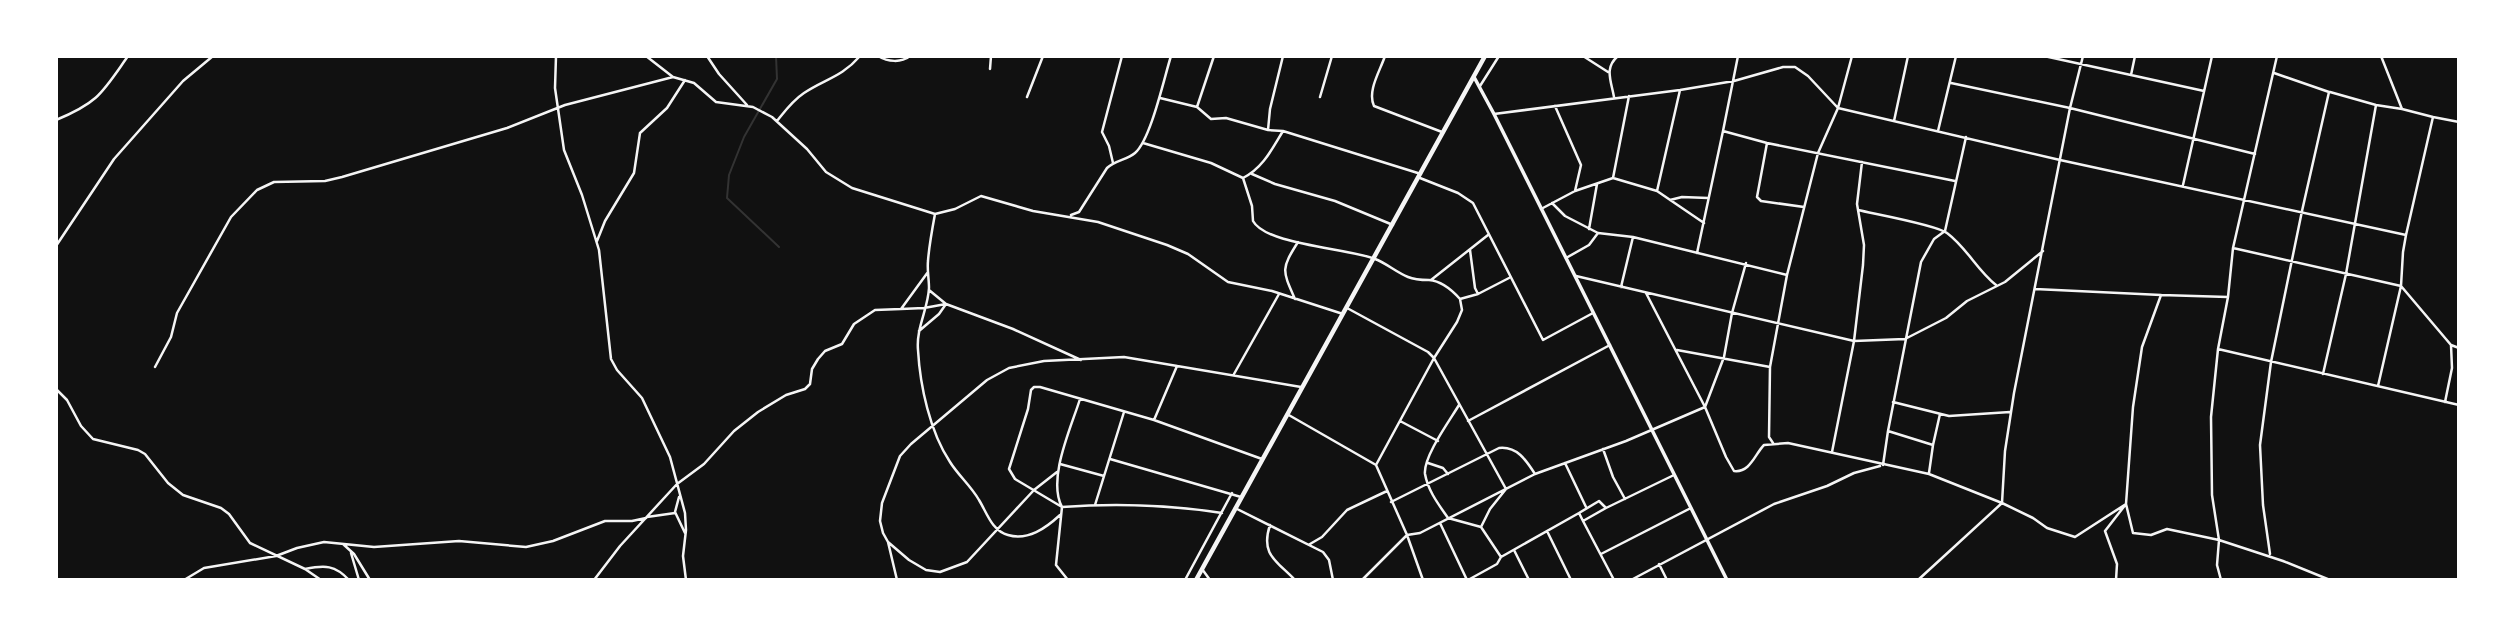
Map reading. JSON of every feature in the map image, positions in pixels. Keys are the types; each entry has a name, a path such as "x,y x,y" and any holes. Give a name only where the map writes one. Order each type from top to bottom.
{"highway":[{"path":"1196,580 1485,56"}],"street":[{"path":"56,120 97,99 128,56"},
{"path":"56,246 114,159 183,81 213,56"},
{"path":"555,56 555,88 564,150 582,195 601,257 602,289 611,359 617,370 642,398 670,457 685,513 685,580"},
{"path":"646,56 673,77 700,87 716,102 763,112 807,149 826,172 863,192 935,214 955,209 981,196 1033,211 1098,222 1188,254 1228,282 1279,294 1343,314"},
{"path":"707,56 748,107"},
{"path":"776,121 789,105 806,92 832,80 860,56"},
{"path":"878,56 886,61 910,56"},
{"path":"990,69 991,56"},
{"path":"1027,97 1043,56"},
{"path":"1113,163 1102,131 1122,56"},
{"path":"1068,216 1079,212 1107,168 1129,158 1143,143 1171,56"},
{"path":"1197,107 1214,56"},
{"path":"1268,130 1270,109 1283,56"},
{"path":"1320,97 1332,56"},
{"path":"1385,56 1373,87 1371,101 1374,107 1444,132"},
{"path":"1479,87 1499,56"},
{"path":"1583,56 1608,72"},
{"path":"1614,97 1608,72 1612,61 1618,56"},
{"path":"1697,253 1738,56"},
{"path":"1773,443 1769,437 1770,367 1777,323 1818,153 1838,108 1852,56"},
{"path":"1894,121 1908,56"},
{"path":"1938,132 1956,56"},
{"path":"2044,56 2204,91"},
{"path":"1918,580 2002,503 2005,451 2011,412 2070,108 2083,56"},
{"path":"2131,75 2135,56"},
{"path":"2183,185 2212,56"},
{"path":"2221,580 2217,565 2219,540 2212,495 2211,443 2218,349 2228,297 2233,248 2277,56"},
{"path":"2381,56 2402,109"},
{"path":"1494,114 1680,90 1734,81 1783,67 1795,67 1808,76 1838,108 2060,160 2406,235"},
{"path":"2274,73 2376,105 2459,122"},
{"path":"155,367 171,337 177,313 231,217 266,184 288,180 325,181 342,177 455,142 484,136 565,105 673,77"},
{"path":"1474,77 1727,580"},
{"path":"597,242 605,222 634,173 640,133 667,108 685,80"},
{"path":"1951,83 2070,108 2255,154"},
{"path":"1657,191 1680,90"},
{"path":"2270,556 2263,505 2260,445 2271,362 2329,92"},
{"path":"1613,178 1629,96"},
{"path":"1159,98 1197,107 1211,119 1226,118 1268,130 1283,131 1421,176 1469,199 1543,340 1593,313"},
{"path":"2323,374 2346,274 2376,105"},
{"path":"1555,106 1581,165 1575,191"},
{"path":"2378,386 2401,286 2406,235 2433,117"},
{"path":"1143,143 1211,163 1243,178 1252,174 1264,162 1283,131"},
{"path":"1723,131 1766,143 1955,181"},
{"path":"1883,465 1921,262 1934,239 1945,230 1966,136"},
{"path":"1766,143 1758,197 1761,201 1804,207"},
{"path":"1832,452 1854,341 1864,245 1858,210 1862,162"},
{"path":"1252,174 1275,184 1335,201 1393,225"},
{"path":"1243,178 1256,226 1263,231 1298,242 1374,258 1409,278 1431,280 1447,286 1460,299 1462,310 1457,322 1434,358 1376,465"},
{"path":"1541,209 1575,191 1613,178 1657,191 1704,223"},
{"path":"1589,229 1597,184"},
{"path":"1670,200 1682,197 1708,198"},
{"path":"1552,203 1565,216 1598,233 1633,237 1787,275"},
{"path":"1858,210 1945,230 1966,250 1985,277 1997,286"},
{"path":"935,214 929,245 929,290 919,331 918,351 924,400 933,427 950,462 979,499 997,530 1005,535 1021,538 1060,515"},
{"path":"1566,258 1589,245 1598,233"},
{"path":"1431,280 1488,235"},
{"path":"1621,286 1633,237"},
{"path":"1295,299 1286,278 1285,264 1298,242"},
{"path":"2233,248 2401,286 2451,345 2459,348"},
{"path":"1470,250 1478,294"},
{"path":"1575,276 1854,341 1905,339 1946,318 1967,301 1997,286 2043,251"},
{"path":"1362,580 1407,535 1420,533 1535,474 1706,407 1724,357 1732,313 1746,263"},
{"path":"901,309 928,272"},
{"path":"1460,299 1478,294 1510,278"},
{"path":"2035,289 2228,297"},
{"path":"929,290 946,304 1013,329 1083,361"},
{"path":"1646,293 1706,407 1734,471 1746,468 1762,447 1773,443 1788,443 1929,474 2002,503 2047,528 2074,537 2126,504"},
{"path":"1234,374 1279,294"},
{"path":"2161,295 2142,347 2133,407 2126,504 2133,533 2151,535 2167,529 2219,540 2270,556 2330,580"},
{"path":"594,580 620,546 677,484 704,464 734,431 786,395 806,389 818,359 825,351 842,344 854,324 875,310 924,309 946,304"},
{"path":"919,331 939,314 946,304"},
{"path":"1347,308 1428,352 1434,358 1506,489"},
{"path":"1468,421 1610,345"},
{"path":"2445,401 2452,368 2451,345"},
{"path":"2218,349 2459,405"},
{"path":"1676,350 1770,367"},
{"path":"897,580 880,521 882,503 900,456 987,380 1009,368 1044,362 1124,357 1302,387"},
{"path":"1154,420 1177,366"},
{"path":"1222,513 1183,507 1062,507 1015,479 1009,469 1028,409 1031,390 1040,387 1154,420 1262,459"},
{"path":"56,389 67,400 81,426 93,439 145,454 168,483 183,495 221,508 229,514 250,542 305,569 321,580"},
{"path":"1068,580 1056,565 1062,507 1057,496 1057,472 1080,399"},
{"path":"1893,402 1949,416 2011,412"},
{"path":"1459,405 1428,463 1428,484 1431,494 1448,518 1481,527 1501,557"},
{"path":"1095,505 1124,412"},
{"path":"1287,414 1376,465 1407,535 1423,580"},
{"path":"1929,474 1940,414"},
{"path":"1400,421 1438,441"},
{"path":"1888,431 1933,445"},
{"path":"1391,502 1486,453 1507,447 1525,459 1535,474"},
{"path":"1603,449 1613,477 1625,499"},
{"path":"1110,459 1241,497"},
{"path":"1428,463 1443,468 1448,474"},
{"path":"1565,463 1586,507"},
{"path":"1060,464 1104,477"},
{"path":"1631,580 1774,503 1883,465"},
{"path":"888,542 926,570 940,572 967,562 1034,490 1057,472"},
{"path":"1583,521 1674,475"},
{"path":"1481,527 1490,509 1506,489"},
{"path":"1308,545 1322,537 1347,510 1387,491"},
{"path":"680,494 675,513 686,534"},
{"path":"1185,580 1233,494"},
{"path":"1439,523 1468,580 1497,564 1501,557 1586,507 1599,501 1606,508"},
{"path":"2116,580 2117,564 2105,531 2126,504"},
{"path":"1235,508 1323,552 1329,560 1333,580"},
{"path":"1601,554 1691,508"},
{"path":"184,580 204,568 276,556 311,544 340,542 374,547 458,541 526,547 553,541 605,521 632,521 675,513"},
{"path":"1579,513 1614,580"},
{"path":"1270,526 1265,540 1268,550 1274,560 1295,580"},
{"path":"1548,531 1571,580"},
{"path":"340,542 350,550 370,580"},
{"path":"350,550 359,580"},
{"path":"1514,550 1529,580"},
{"path":"1659,564 1667,580"},
{"path":"305,569 324,565 334,567 349,580"},
{"path":"1202,569 1210,580"},
{"path":"1367,575 1371,580"}],"waterway":[{"path":"776,56 777,79 744,137 729,175 727,198 779,247"}]}
